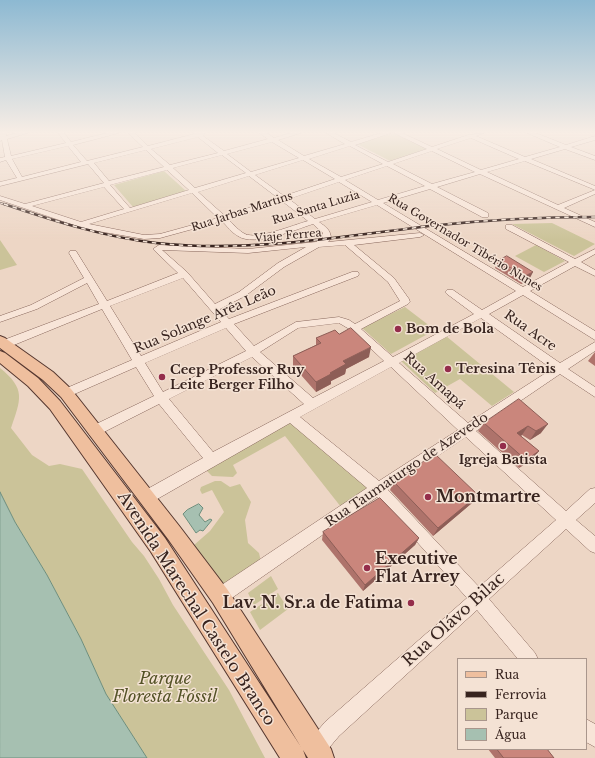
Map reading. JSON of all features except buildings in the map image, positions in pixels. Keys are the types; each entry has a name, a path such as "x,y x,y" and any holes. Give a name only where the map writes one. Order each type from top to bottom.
{"main road":[{"name":"Avenida Marechal Castelo Branco","path":"2,347 48,376 66,393 94,431 147,497 220,596 319,753"},
{"name":"Avenida Marechal Castelo Branco","path":"2,347 55,405 158,545 294,758"},
{"path":"158,545 174,533"}],"street":[{"path":"14,168 21,180"},
{"path":"0,184 66,168"},
{"path":"92,168 128,210"},
{"path":"24,206 167,168"},
{"path":"168,168 222,219"},
{"path":"214,308 242,294 281,264 327,239 327,232 242,168"},
{"path":"82,224 270,168"},
{"name":"Rua Governador Tibério Nunes","path":"319,168 448,245 523,293 595,336"},
{"name":"Rua Jarbas Martins","path":"0,198 82,224 121,233 153,237 168,235 222,219 375,168"},
{"path":"397,168 485,215"},
{"path":"472,168 595,225"},
{"name":"Rua Santa Luzia","path":"222,219 241,235 251,238 265,236 493,168"},
{"path":"548,168 595,188"},
{"path":"557,208 595,192"},
{"path":"509,227 595,273"},
{"name":"Viaje Ferrea","path":"184,274 157,249 162,247 248,251 318,244 347,243 420,235"},
{"path":"347,243 391,280 405,302 354,328"},
{"path":"147,497 210,459 523,293 595,251"},
{"path":"73,252 160,397 210,459"},
{"path":"2,347 184,274 253,352 313,405"},
{"name":"Rua Solange Arêa Leão","path":"66,393 228,323 355,274"},
{"path":"0,319 34,307 86,280 89,280"},
{"name":"Rua Acre","path":"450,292 595,394"},
{"name":"Rua Amapá","path":"94,431 253,352 296,325 339,320 346,322 354,328 567,519 595,546"},
{"name":"Rua Taumaturgo de Azevedo","path":"220,596 378,489 595,346"},
{"path":"290,416 378,489 478,598 528,658"},
{"name":"Rua Olávo Bilac","path":"319,753 332,728 595,494"},
{"path":"587,729 595,738"}],"green space":[{"path":"164,171 186,191 133,207 114,185"},
{"path":"552,223 595,244 574,256 512,224"},
{"path":"0,240 17,265 0,270"},
{"path":"536,245 565,261 544,272 515,256"},
{"name":"Bom de Bola","path":"405,307 435,330 391,354 362,328"},
{"name":"Teresina Tênis","path":"446,336 514,392 492,406 460,379 435,393 400,360"},
{"name":"Parque Floresta Fóssil","path":"0,368 14,382 18,389 19,402 11,428 32,455 49,466 60,464 82,469 159,579 173,605 229,690 265,758 147,758 106,694 81,639 47,575 15,522 0,492"},
{"path":"291,420 371,487 341,507 285,436 233,465 237,473 233,477 212,476 205,469"},
{"path":"215,481 221,481 230,487 240,484 251,502 245,520 248,543 259,553 261,562 225,586 194,545 210,531 224,512 212,490 202,494 200,490 201,487"},
{"path":"271,576 278,589 254,605 248,593"},
{"path":"278,593 288,609 260,630 250,612"}],"water":[{"path":"0,492 15,522 47,575 81,639 106,694 147,758 0,758"},
{"path":"199,504 203,508 199,515 205,522 210,519 212,520 203,531 200,530 196,533 183,514 187,510"}],"railway":[{"path":"0,203 7,205"},
{"path":"4,204 98,233 156,243 190,246 259,245 327,239 471,222 533,218 595,217"}],"place":[{"name":"Bom de Bola","path":"398,329"},
{"name":"Teresina Tênis","path":"448,369"},
{"name":"Ceep Professor Ruy Leite Berger Filho","path":"162,377"},
{"name":"Igreja Batista","path":"503,446"},
{"name":"Montmartre","path":"428,497"},
{"name":"Executive Flat Arrey","path":"367,568"},
{"name":"Lav. N. Sr.a de Fatima","path":"411,603"}]}
